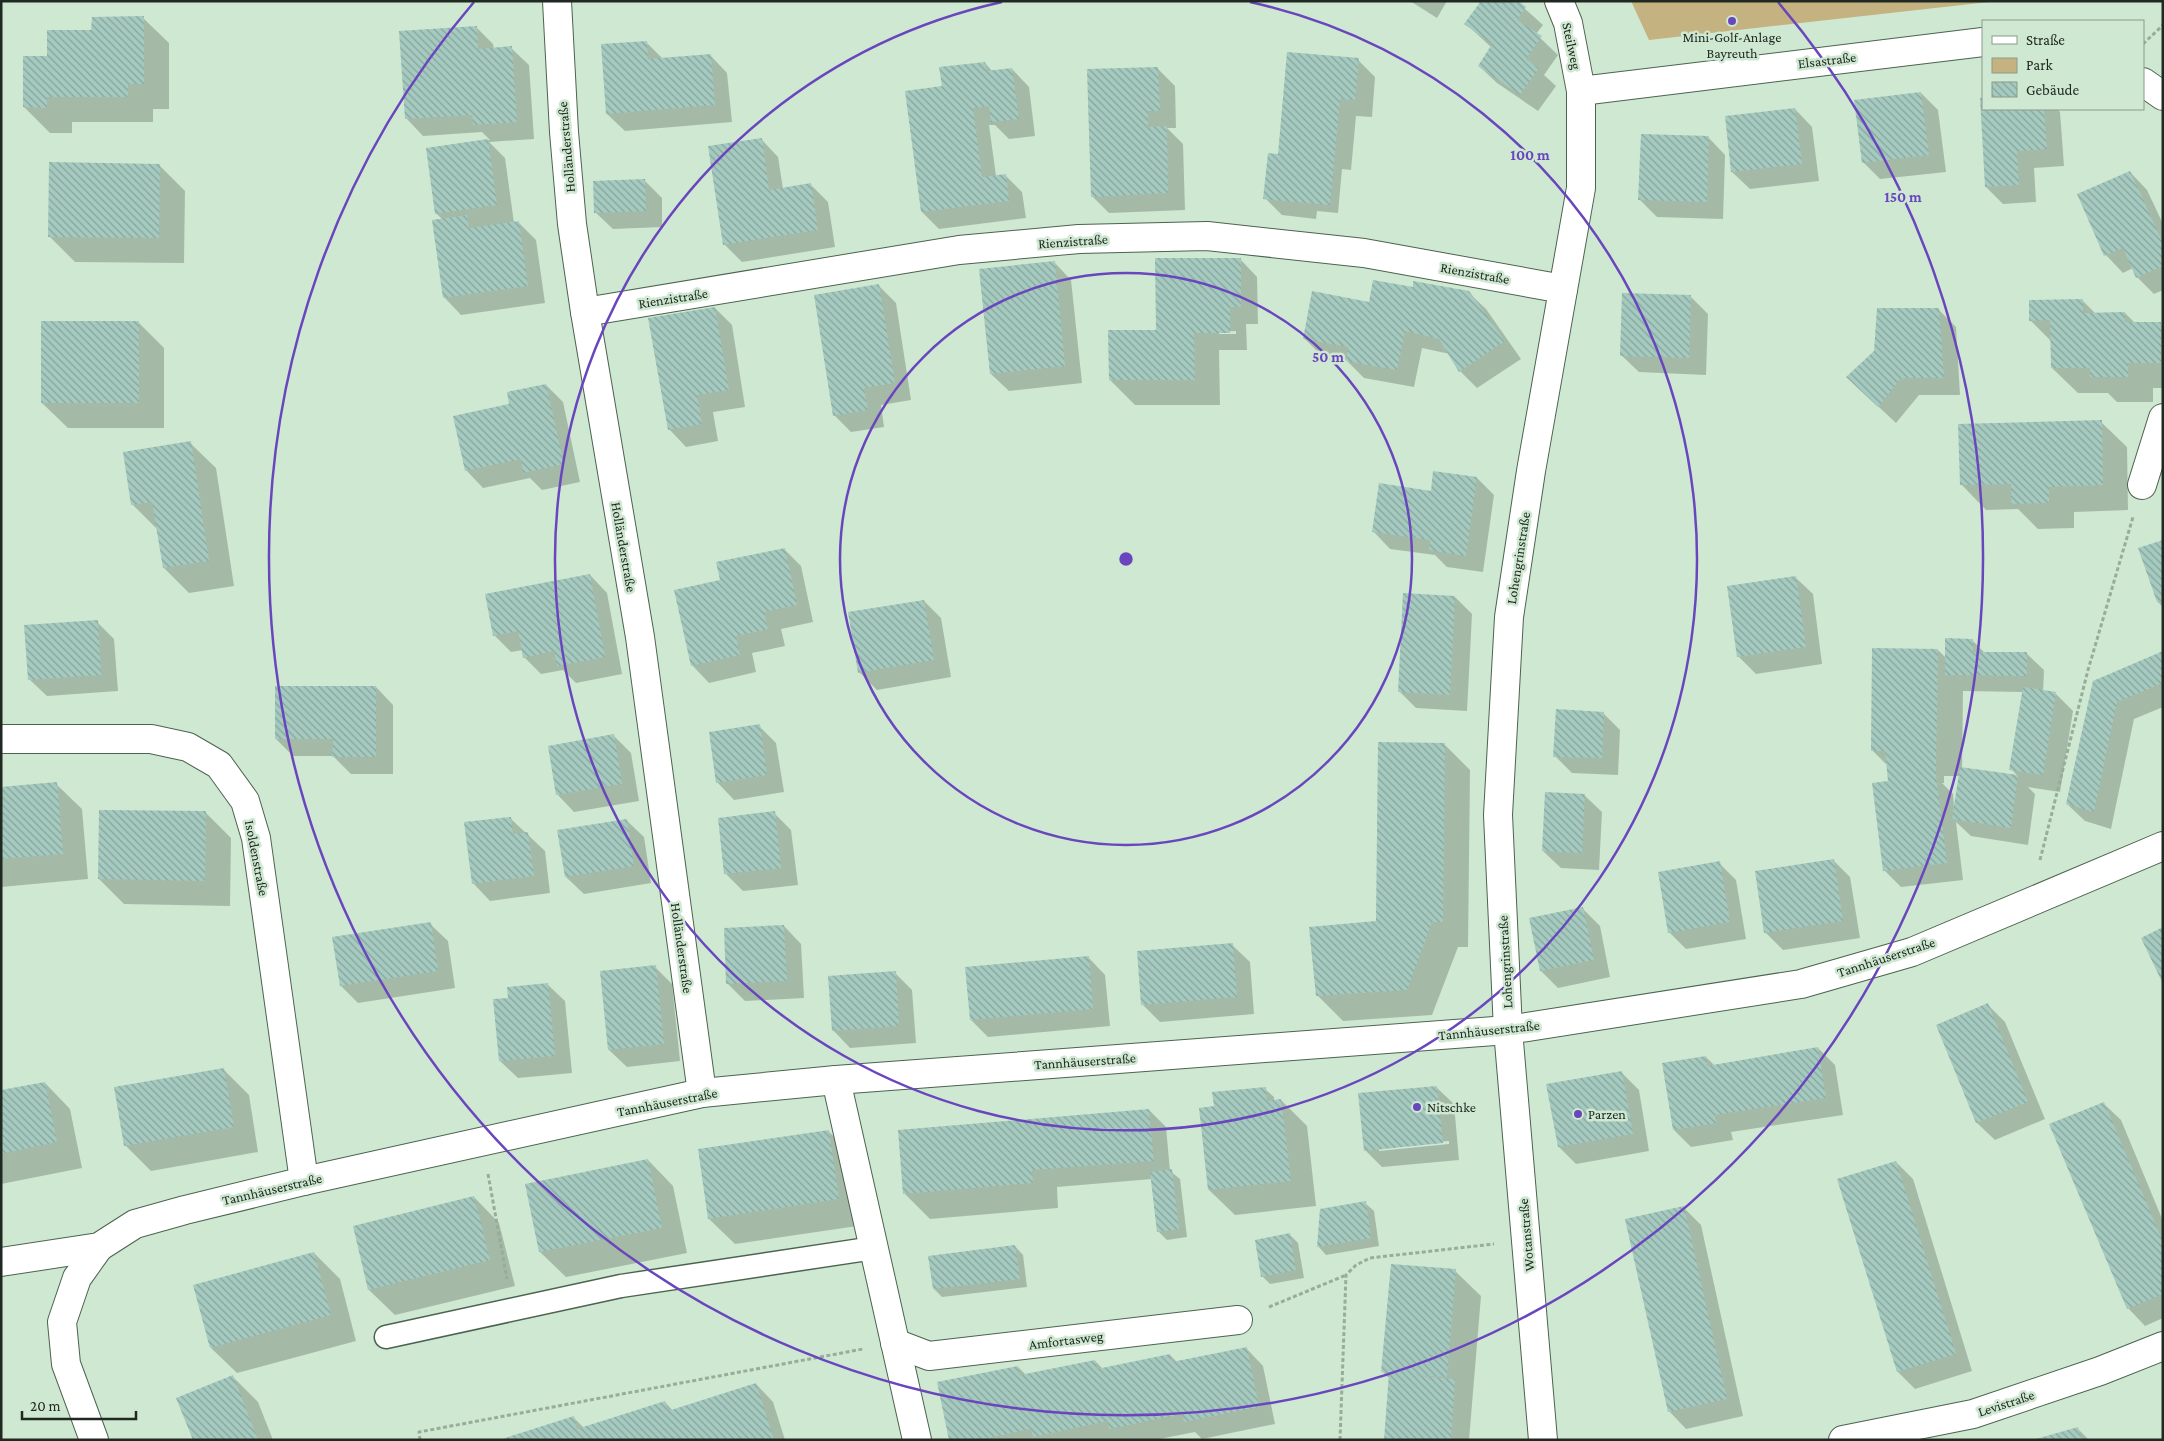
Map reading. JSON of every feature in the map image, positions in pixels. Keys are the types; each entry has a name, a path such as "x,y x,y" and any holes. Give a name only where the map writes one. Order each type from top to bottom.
{"street":[{"name":"Holländerstraße","path":"557,1 564,132 572,224 640,637 702,1093"},
{"name":"Steilweg","path":"1559,1 1568,23 1581,91"},
{"name":"Elsastraße","path":"1581,91 1982,42"},
{"path":"2144,83 2163,96"},
{"name":"Lohengrinstraße","path":"1508,1030 1498,815 1509,617 1581,188 1581,91"},
{"name":"Rienzistraße","path":"585,312 960,250 1080,239 1207,236 1364,253 1563,289"},
{"path":"2142,485 2163,418"},
{"path":"1,727 1,739"},
{"name":"Isoldenstraße","path":"1,739 151,739 188,747 219,765 245,801 256,838 304,1181"},
{"name":"Tannhäuserstraße","path":"1,1262 99,1247 135,1224 184,1210 304,1181 702,1093 836,1080 1508,1030 1801,984 1912,952 2163,846"},
{"name":"Wotanstraße","path":"1508,1030 1543,1440"},
{"path":"836,1080 917,1440"},
{"path":"94,1440 66,1364 62,1322 77,1278 99,1247"},
{"name":"Amfortasweg","path":"895,1343 929,1356 1238,1320"},
{"name":"Levistraße","path":"1843,1440 1973,1414 2100,1371 2163,1346"}],"lane":[{"path":"386,1337 621,1286 874,1248"}],"path":[{"path":"2144,43 2163,25"},
{"path":"2029,902 2088,670 2142,485"},
{"path":"482,1142 506,1274"},
{"path":"1238,1320 1346,1275 1356,1265 1370,1258 1526,1241"},
{"path":"1340,1440 1346,1275"},
{"path":"420,1440 419,1432 895,1343"}],"green space":[{"name":"Mini-Golf-Anlage Bayreuth","path":"1631,1 1998,1 1649,40"}],"building":[{"path":"1481,1 1518,1 1526,7 1517,20 1542,36 1526,59 1539,68 1520,95 1478,66 1492,44 1464,24"},
{"path":"144,16 144,84 128,84 128,97 47,97 47,108 23,107 23,56 47,56 47,30 91,30 92,17"},
{"path":"477,26 478,49 512,46 517,122 473,125 472,115 405,119 399,31"},
{"path":"647,41 648,59 711,54 715,105 606,114 601,44"},
{"path":"1287,52 1359,58 1355,100 1340,99 1330,205 1263,199 1268,153 1278,154"},
{"path":"985,62 987,71 1012,68 1019,119 991,122 989,106 973,108 982,177 1006,174 1009,201 921,212 905,91 942,86 939,67"},
{"path":"1158,67 1160,111 1148,111 1148,127 1167,126 1168,193 1091,197 1087,69"},
{"path":"1921,92 1929,155 1862,163 1854,100"},
{"path":"1980,98 1982,98 1982,110 2044,110 2047,149 2017,151 2019,185 1985,187"},
{"path":"1795,108 1802,164 1731,172 1725,116"},
{"path":"1641,134 1709,136 1707,202 1638,200"},
{"path":"762,138 769,190 811,183 818,230 723,245 708,146"},
{"path":"488,139 497,205 435,214 426,148"},
{"path":"49,162 160,164 159,238 48,237"},
{"path":"2130,171 2163,243 2163,266 2136,278 2123,248 2104,256 2077,194"},
{"path":"645,179 646,211 594,213 593,181"},
{"path":"467,215 469,228 519,221 528,286 443,298 432,220"},
{"path":"1155,258 1241,258 1241,307 1230,307 1230,333 1194,333 1195,380 1109,380 1108,330 1156,330"},
{"path":"1055,261 1065,366 990,374 979,269"},
{"path":"1373,280 1413,287 1413,281 1469,291 1505,341 1459,372 1439,339 1405,331 1397,370 1346,361 1348,347 1303,339 1312,291 1369,302"},
{"path":"879,284 895,383 864,388 868,410 833,416 814,295"},
{"path":"1622,293 1691,295 1689,358 1620,356"},
{"path":"2083,299 2083,313 2125,312 2125,322 2161,322 2161,363 2128,363 2128,377 2090,377 2090,368 2051,368 2050,320 2029,321 2029,300"},
{"path":"715,307 729,390 697,395 702,424 668,430 648,318"},
{"path":"1877,308 1939,308 1944,378 1901,378 1878,407 1846,377 1874,351"},
{"path":"41,321 139,321 139,403 41,403"},
{"path":"546,384 564,464 523,473 521,459 465,471 453,416 509,404 507,392"},
{"path":"2102,420 2103,485 2049,487 2049,503 2011,504 2011,484 1960,485 1958,424"},
{"path":"191,441 209,561 163,568 152,502 131,505 123,452"},
{"path":"1433,471 1477,477 1466,556 1429,550 1430,540 1372,532 1379,483 1431,491"},
{"path":"2163,540 2163,600 2157,602 2138,548"},
{"path":"785,548 797,605 764,612 768,629 736,636 740,655 691,666 674,590 720,580 716,562"},
{"path":"590,574 605,657 557,666 554,651 523,658 518,631 493,636 485,594"},
{"path":"1796,576 1806,647 1737,657 1727,586"},
{"path":"1403,593 1455,596 1450,695 1398,692"},
{"path":"924,600 934,660 858,673 848,612"},
{"path":"98,620 101,675 28,680 24,625"},
{"path":"1945,638 1973,639 1973,652 2027,652 2027,676 1945,675"},
{"path":"1872,648 1938,649 1936,775 1947,863 1883,871 1872,783 1888,781 1885,751 1871,751"},
{"path":"2163,651 2163,683 2117,702 2094,812 2066,804 2093,681"},
{"path":"275,686 376,686 376,757 332,757 333,739 275,739"},
{"path":"2023,687 2056,692 2043,775 2009,770"},
{"path":"1556,709 1604,712 1602,758 1553,757"},
{"path":"760,724 767,775 716,783 709,732"},
{"path":"614,734 622,784 556,795 548,746"},
{"path":"1378,742 1445,743 1443,922 1432,922 1407,990 1316,996 1309,927 1376,921"},
{"path":"1960,767 2018,775 2011,828 1952,819"},
{"path":"57,782 63,854 1,859 1,787"},
{"path":"1545,792 1585,794 1582,853 1542,851"},
{"path":"99,810 206,811 205,881 98,879"},
{"path":"775,811 781,868 724,874 718,818"},
{"path":"511,817 513,834 528,832 534,876 472,884 464,822"},
{"path":"627,819 634,866 565,877 557,830"},
{"path":"1834,859 1843,921 1764,933 1755,871"},
{"path":"1720,861 1730,922 1668,933 1658,872"},
{"path":"1583,907 1594,960 1540,971 1529,918"},
{"path":"431,922 438,971 340,986 332,937"},
{"path":"784,925 787,981 726,984 724,928"},
{"path":"2163,927 2163,984 2141,938"},
{"path":"1233,943 1237,997 1141,1005 1137,951"},
{"path":"1089,956 1093,1009 970,1020 965,967"},
{"path":"656,965 664,1044 608,1050 600,971"},
{"path":"896,971 899,1026 832,1031 828,976"},
{"path":"548,983 555,1056 499,1061 493,999 508,998 507,987"},
{"path":"1988,1003 2028,1102 1976,1123 1936,1025"},
{"path":"1818,1047 1826,1098 1714,1115 1717,1123 1673,1130 1662,1063 1706,1056 1707,1066"},
{"path":"224,1068 234,1127 124,1146 114,1087"},
{"path":"1622,1071 1633,1134 1558,1147 1546,1084"},
{"path":"45,1082 57,1142 1,1154 1,1090"},
{"path":"1437,1086 1443,1143 1364,1151 1358,1093"},
{"path":"1266,1087 1267,1101 1281,1099 1291,1181 1208,1190 1199,1108 1214,1106 1212,1092"},
{"path":"2104,1102 2163,1242 2163,1294 2127,1309 2049,1124"},
{"path":"1149,1109 1154,1161 1032,1170 1033,1183 903,1194 898,1130"},
{"path":"829,1130 839,1199 708,1219 698,1149"},
{"path":"648,1159 662,1228 539,1252 525,1184"},
{"path":"1896,1161 1956,1354 1897,1372 1837,1179"},
{"path":"1172,1169 1179,1229 1157,1232 1150,1172"},
{"path":"474,1196 490,1260 368,1290 353,1226"},
{"path":"1366,1201 1371,1238 1317,1247 1320,1209"},
{"path":"1684,1206 1727,1399 1668,1412 1625,1219"},
{"path":"1290,1233 1296,1270 1261,1277 1255,1240"},
{"path":"1015,1245 1020,1279 933,1289 928,1256"},
{"path":"314,1252 331,1315 210,1348 193,1285"},
{"path":"1391,1264 1456,1269 1447,1377 1408,1375 1455,1379 1451,1440 1384,1440 1389,1373 1381,1372"},
{"path":"1247,1347 1259,1407 1184,1422 1182,1414 1109,1429 1108,1421 1033,1437 1031,1429 978,1440 949,1440 937,1382 1018,1366 1020,1375 1095,1360 1097,1369 1170,1354 1172,1362"},
{"path":"233,1375 258,1440 193,1440 176,1398"},
{"path":"756,1383 774,1440 499,1440 574,1416 577,1429 665,1401 668,1411"},
{"path":"2078,1427 2082,1440 2036,1440 2036,1439"}],"place":[{"name":"Mini-Golf-Anlage Bayreuth","path":"1732,21"},
{"name":"Nitschke","path":"1417,1107"},
{"name":"Parzen","path":"1578,1114"}]}
